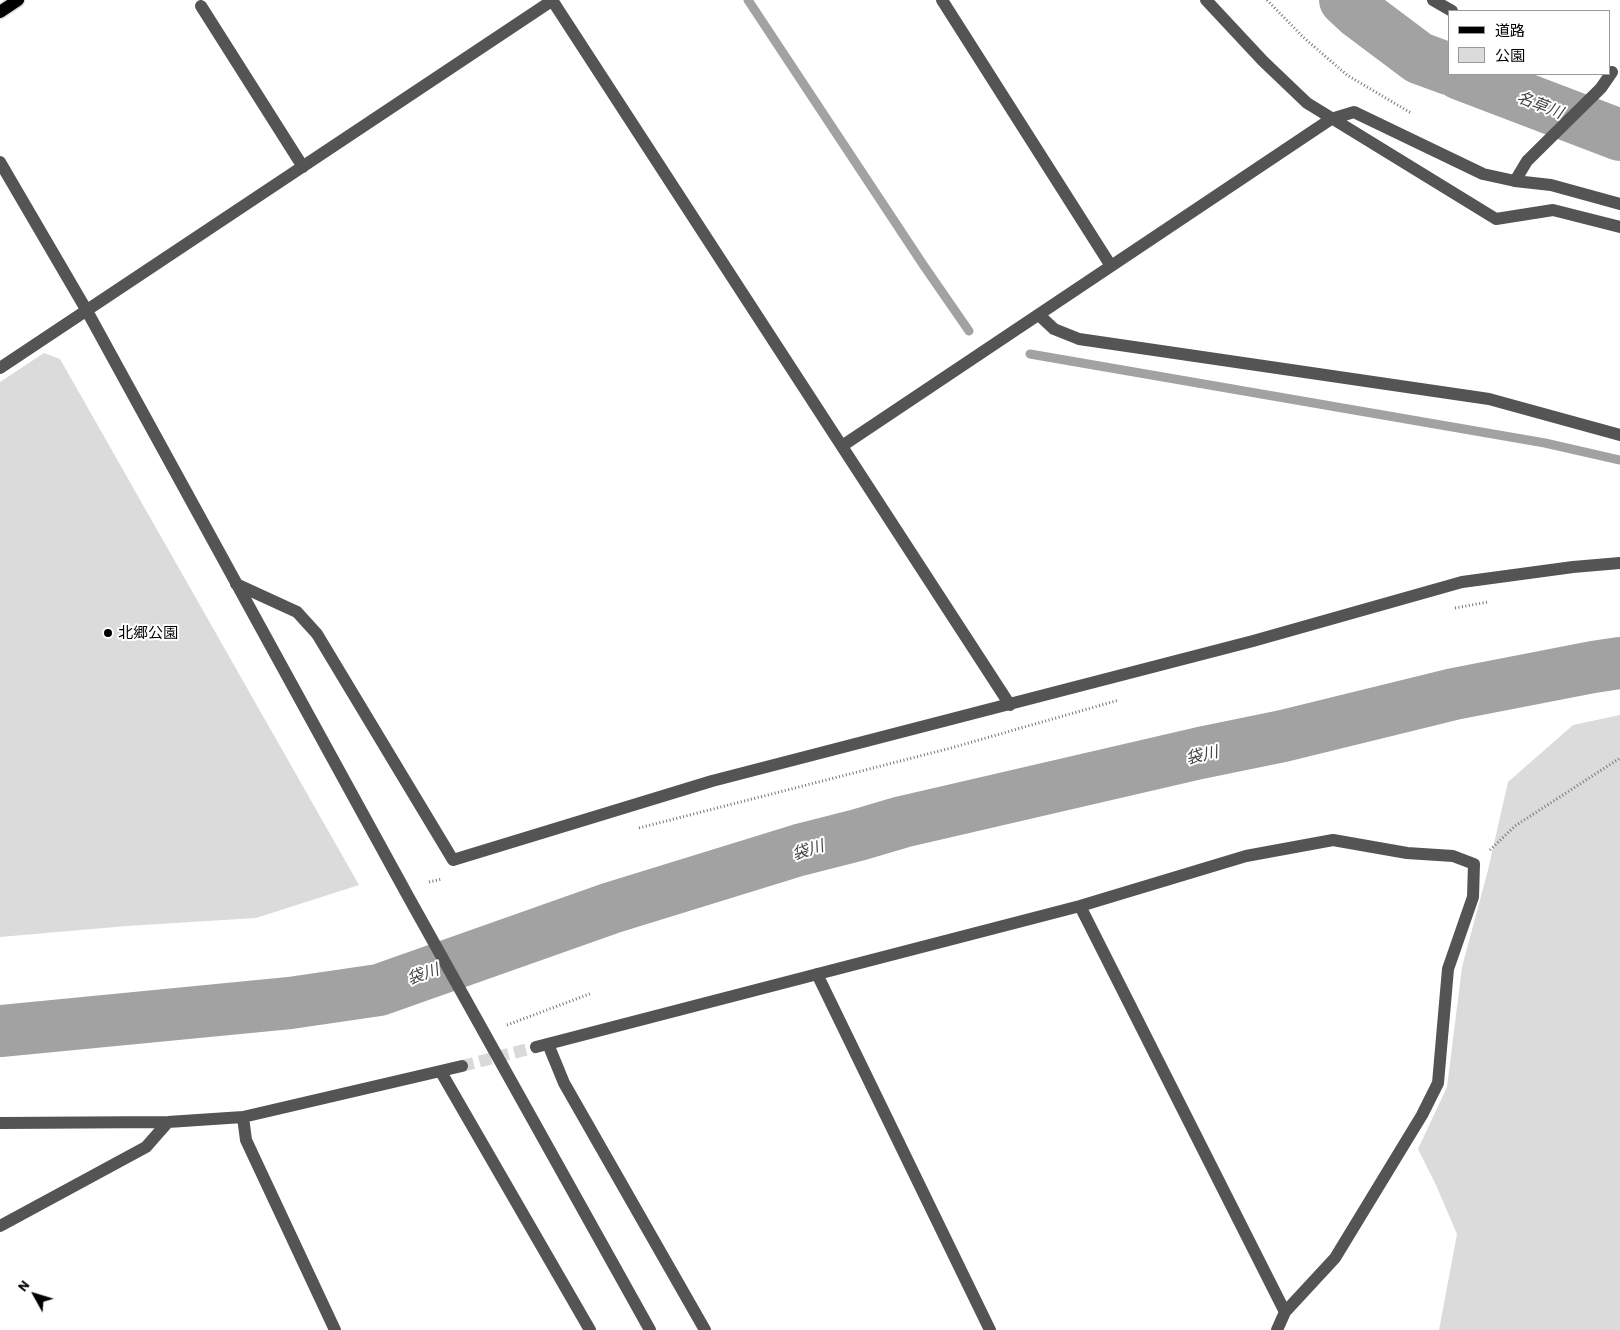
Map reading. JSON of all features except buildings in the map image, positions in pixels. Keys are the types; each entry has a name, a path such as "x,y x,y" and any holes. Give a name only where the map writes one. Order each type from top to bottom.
{"main road":[{"path":"0,12 18,0"}],"street":[{"path":"0,368 553,0 1010,705"},
{"path":"942,0 1111,266"},
{"path":"1206,0 1307,103 1496,219 1553,210 1620,227"},
{"path":"1433,0 1450,10"},
{"path":"201,6 303,167"},
{"path":"1515,181 1528,161 1601,88 1614,72"},
{"path":"842,446 1332,119 1354,112 1483,174 1515,181 1551,185 1620,204"},
{"path":"0,162 87,311 409,898 650,1330"},
{"path":"1039,314 1054,329 1078,339 1489,399 1620,436"},
{"path":"236,584 297,612 317,634 452,860 712,781 1253,641 1462,582 1620,563"},
{"path":"705,1330 542,1046 1080,906 1246,856 1333,840 1407,853 1453,856 1474,864 1473,897 1448,969 1438,1083 1422,1115 1335,1258 1285,1312 1277,1330"},
{"path":"1080,906 1285,1312"},
{"path":"817,974 990,1330"},
{"path":"0,1123 168,1122 243,1117 462,1066"},
{"path":"441,1072 590,1330"},
{"path":"243,1117 246,1140 335,1330"},
{"path":"0,1226 146,1147 168,1122"}],"path":[{"path":"1267,0 1303,37 1347,75 1412,114"},
{"path":"1450,609 1489,602"},
{"path":"632,830 951,748 1124,699"},
{"path":"1474,864 1516,826 1620,758"},
{"path":"429,882 448,877"},
{"path":"507,1025 592,993"}],"green space":[{"name":"北郷公園","path":"44,353 60,359 359,885 256,918 127,926 0,937 0,382"},
{"path":"1620,715 1620,1330 1439,1330 1457,1234 1418,1149 1447,1087 1462,967 1488,870 1508,782 1573,725"}],"waterway":[{"path":"748,0 969,331"},
{"name":"名草川","path":"1345,0 1359,13 1419,58 1448,69"},
{"name":"名草川","path":"1463,75 1620,135"},
{"path":"1030,354 1545,443 1620,460"},
{"name":"袋川","path":"0,1031 290,1003 379,990 611,908 799,850 902,822 1200,753 1283,736 1454,694 1620,663"}],"tunnel":[{"path":"462,1066 536,1047"}],"place":[{"name":"北郷公園","path":"108,633"}]}
